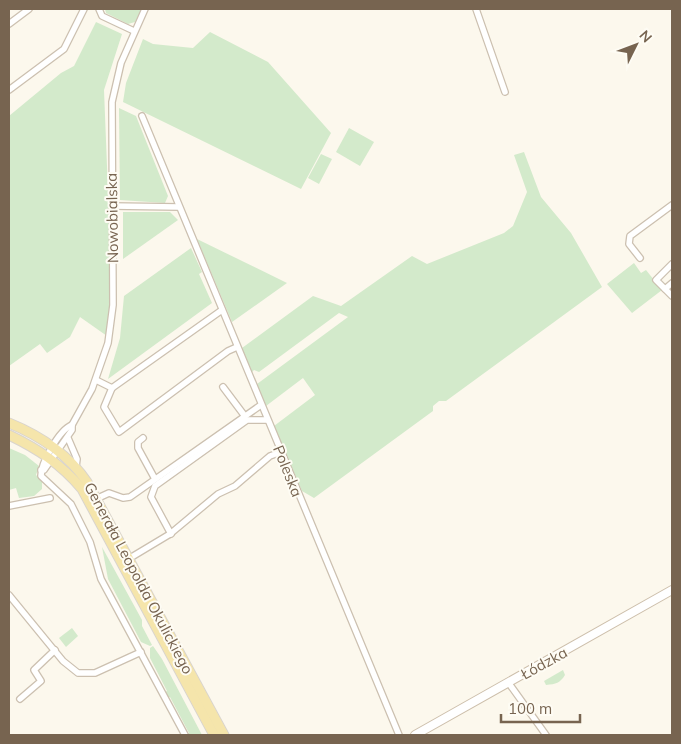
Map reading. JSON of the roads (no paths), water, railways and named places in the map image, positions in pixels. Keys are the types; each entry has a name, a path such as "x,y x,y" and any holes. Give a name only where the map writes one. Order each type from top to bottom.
{"main road":[{"name":"Generała Leopolda Okulickiego","path":"9,423 37,435 56,449 76,467 98,498 224,735"},
{"name":"Generała Leopolda Okulickiego","path":"9,435 50,458 82,488 96,510 214,735"}],"street":[{"path":"9,24 29,9"},
{"path":"9,90 64,50 84,9"},
{"path":"98,9 102,16 134,31"},
{"name":"Nowobialska","path":"56,449 68,438 72,425 96,380 105,357 111,329 113,289 112,102 121,63 145,9"},
{"path":"476,9 505,92"},
{"name":"Poleska","path":"142,116 398,735"},
{"path":"640,258 629,244 630,236 672,205"},
{"path":"112,206 179,207"},
{"path":"672,264 656,278 657,282 672,296"},
{"path":"665,289 672,283"},
{"path":"222,310 112,388 104,407 119,432 228,351 237,348"},
{"path":"96,380 112,388"},
{"path":"223,387 244,416"},
{"path":"98,498 109,493 128,498 261,405"},
{"path":"170,534 151,497 154,486 247,420 267,420"},
{"name":"Nowobialska","path":"72,425 65,427 56,449 44,470 41,470 41,476 71,504 90,542 102,579 141,652"},
{"path":"68,438 78,459 76,467"},
{"path":"143,438 138,442 138,448 155,479"},
{"path":"130,558 170,534 218,494 235,486 270,456 280,452"},
{"path":"9,506 50,498"},
{"name":"Łódzka","path":"415,735 672,590"},
{"path":"9,595 70,669 86,675 141,652 183,734"},
{"path":"20,699 41,681 34,670 54,650"},
{"path":"508,682 546,735"}]}
